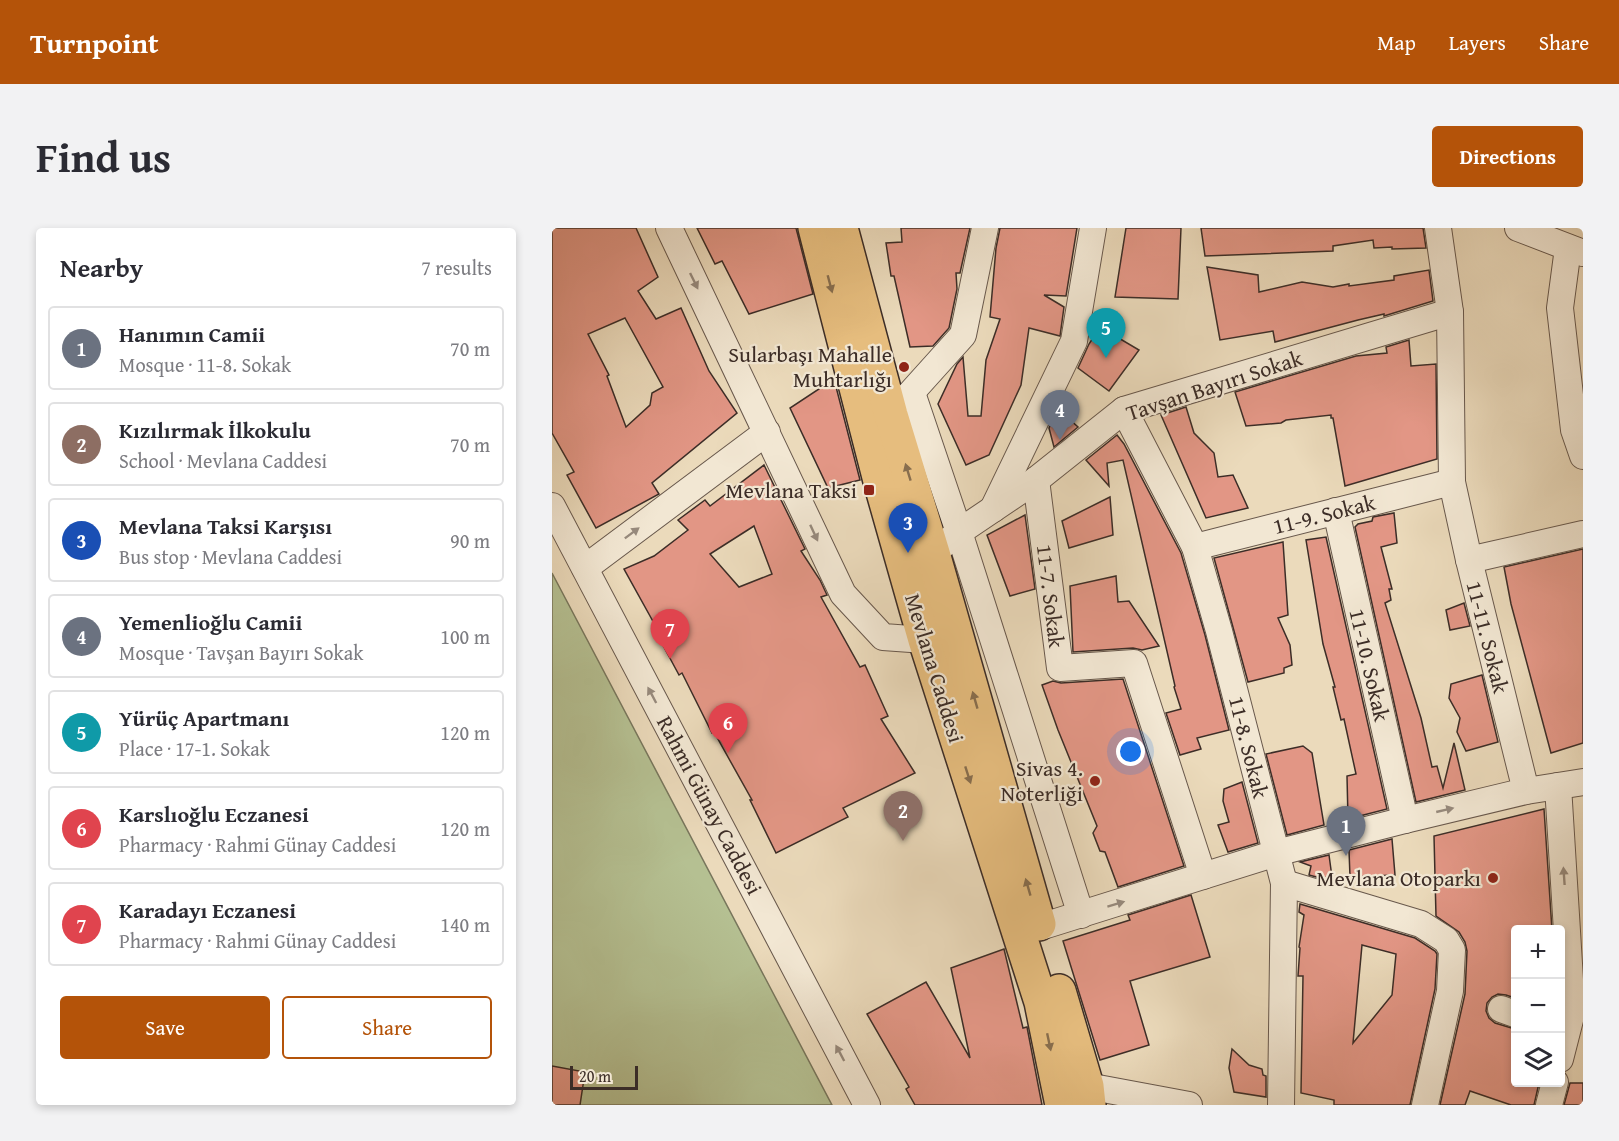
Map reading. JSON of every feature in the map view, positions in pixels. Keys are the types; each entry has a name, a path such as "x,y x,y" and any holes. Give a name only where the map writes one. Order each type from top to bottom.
{"main road":[{"name":"Mevlana Caddesi","path":"815,228 881,485 925,640 1041,1002 1079,1099"},
{"name":"Mevlana Caddesi","path":"841,228 902,404 933,553 1040,927 1079,1099"}],"street":[{"path":"669,228 843,594 884,637 925,640"},
{"path":"986,228 963,335 902,404 959,532 1081,915"},
{"path":"993,510 1074,341 1093,228"},
{"path":"1437,228 1450,312"},
{"path":"1518,228 1576,250 1560,308 1574,430 1583,456"},
{"name":"Tavşan Bayırı Sokak","path":"933,553 959,532 1036,480 1124,410 1450,312"},
{"name":"11-11. Sokak","path":"1450,312 1452,482 1526,792"},
{"name":"11-8. Sokak","path":"1124,410 1195,547 1284,883 1281,1105"},
{"path":"585,568 767,432"},
{"name":"11-7. Sokak","path":"1036,480 1060,668 1134,663 1203,876"},
{"name":"11-9. Sokak","path":"1195,547 1452,482"},
{"name":"Rahmi Günay Caddesi","path":"552,506 867,1105"},
{"name":"11-10. Sokak","path":"1336,511 1405,820"},
{"path":"1469,560 1583,534"},
{"path":"1040,927 1276,853 1526,792 1583,782"},
{"path":"1558,786 1572,1012 1565,1039"},
{"path":"1284,883 1421,924 1446,940 1452,950 1450,991 1425,1105"},
{"path":"1549,1105 1554,1087"},
{"path":"1079,1099 1190,1105"}],"green space":[{"path":"552,573 832,1105 552,1105"}],"building":[{"path":"552,228 636,228 658,277 638,291 656,319 681,308 709,371 737,413 652,483 659,494 596,528 567,475 574,472 552,433","holes":["625,318 663,387 652,393 650,405 626,427 607,376 609,375 588,334"]},
{"path":"697,228 796,228 813,294 749,314 722,261 715,264"},
{"path":"901,228 970,228 960,273 956,273 957,289 949,328 933,346 910,347 894,276 891,276 886,243 902,242"},
{"path":"1000,228 1077,228 1066,296 1044,295 1064,307 1060,336 1029,328 1021,385 989,455 966,465 938,404 957,364 963,357 968,416 981,416 986,360 1000,319 990,317"},
{"path":"1126,228 1181,228 1178,299 1115,297"},
{"path":"1201,228 1423,228 1426,248 1374,248 1373,240 1333,246 1333,251 1205,256"},
{"path":"1207,267 1258,275 1259,292 1302,282 1333,287 1349,284 1349,286 1394,280 1394,276 1429,270 1433,301 1384,316 1384,314 1358,320 1275,342 1273,331 1220,340"},
{"path":"1100,327 1139,350 1109,391 1078,368"},
{"path":"1409,340 1411,366 1436,364 1437,459 1345,486 1331,415 1246,426 1235,392 1356,356 1387,353 1386,347"},
{"path":"834,379 860,480 828,488 790,408"},
{"path":"1186,407 1194,433 1214,453 1218,477 1233,475 1248,508 1206,518 1161,415"},
{"path":"1058,409 1078,427 1054,447 1049,428"},
{"path":"1117,435 1124,444 1181,553 1229,730 1197,738 1201,749 1180,755 1166,713 1181,709 1174,687 1123,460 1107,463 1109,486 1086,460"},
{"path":"764,465 805,549 801,551 827,595 821,597 860,667 865,665 888,716 881,719 915,773 843,808 848,817 776,853 750,800 752,800 714,732 712,733 682,673 679,675 658,636 660,634 624,569 654,556 688,530 678,520 705,500 710,506","holes":["754,526 772,574 739,587 710,554"]},
{"path":"1110,497 1113,535 1069,548 1062,521"},
{"path":"1394,513 1397,543 1381,547 1392,589 1389,589 1391,600 1385,603 1421,718 1432,767 1437,766 1443,788 1454,743 1465,790 1416,802 1355,527 1358,524 1372,521 1373,517"},
{"path":"1025,515 1035,589 1010,596 987,535"},
{"path":"1326,537 1387,809 1348,819 1347,776 1356,774 1344,719 1341,720 1323,644 1306,540"},
{"path":"1283,542 1288,615 1278,618 1290,645 1292,665 1284,668 1284,673 1248,682 1214,558"},
{"path":"1583,549 1583,743 1551,753 1511,604 1504,567"},
{"path":"1116,576 1118,602 1129,601 1159,646 1142,650 1133,648 1073,652 1070,586"},
{"path":"1464,603 1470,626 1450,630 1446,610"},
{"path":"1482,675 1498,742 1466,751 1457,732 1460,718 1449,698 1451,684"},
{"path":"1123,679 1184,866 1118,887 1105,852 1100,851 1093,833 1097,826 1042,685 1053,681 1061,683"},
{"path":"1303,746 1312,753 1324,825 1287,835 1266,754"},
{"path":"1242,782 1258,843 1228,852 1218,825 1229,822 1223,801 1224,789"},
{"name":"Mevlana Otoparkı","path":"1544,809 1552,925 1511,925 1511,997 1498,994 1492,997 1487,1003 1486,1011 1495,1023 1511,1028 1511,1087 1538,1087 1534,1105 1511,1105 1470,1091 1465,1105 1440,1105 1465,994 1467,951 1459,932 1436,916 1434,836"},
{"path":"1392,839 1395,875 1350,877 1349,850"},
{"path":"1329,855 1332,877 1320,878 1309,875 1311,866 1300,862"},
{"path":"1191,895 1210,957 1130,981 1149,1045 1100,1060 1063,941 1130,920 1128,915"},
{"path":"1300,904 1415,938 1437,954 1435,989 1410,1105 1334,1105 1334,1100 1301,1093 1303,976 1298,976 1299,947 1304,915 1299,912","holes":["1362,945 1396,954 1392,995 1353,1043"]},
{"path":"1004,949 1023,1028 1027,1027 1042,1105 915,1105 906,1089 909,1087 867,1014 926,982 970,1058 951,968"},
{"path":"1232,1049 1249,1065 1262,1069 1263,1075 1266,1076 1266,1097 1234,1092 1229,1068"},
{"path":"552,1066 585,1072 580,1105 552,1105"},
{"path":"1570,1083 1583,1083 1583,1105 1564,1105"}],"place":[{"name":"Yürüç Apartmanı","path":"1106,358"},
{"name":"Sularbaşı Mahalle Muhtarlığı","path":"904,367"},
{"name":"Yemenlioğlu Camii","path":"1060,440"},
{"name":"Mevlana Taksi","path":"869,490"},
{"name":"Mevlana Taksi Karşısı","path":"908,553"},
{"name":"Karadayı Eczanesi","path":"670,659"},
{"name":"Karslıoğlu Eczanesi","path":"728,753"},
{"name":"Sivas 4. Noterliği","path":"1095,781"},
{"name":"Kızılırmak İlkokulu","path":"903,841"},
{"name":"Hanımın Camii","path":"1346,856"},
{"name":"Mevlana Otoparkı","path":"1493,878"}]}
